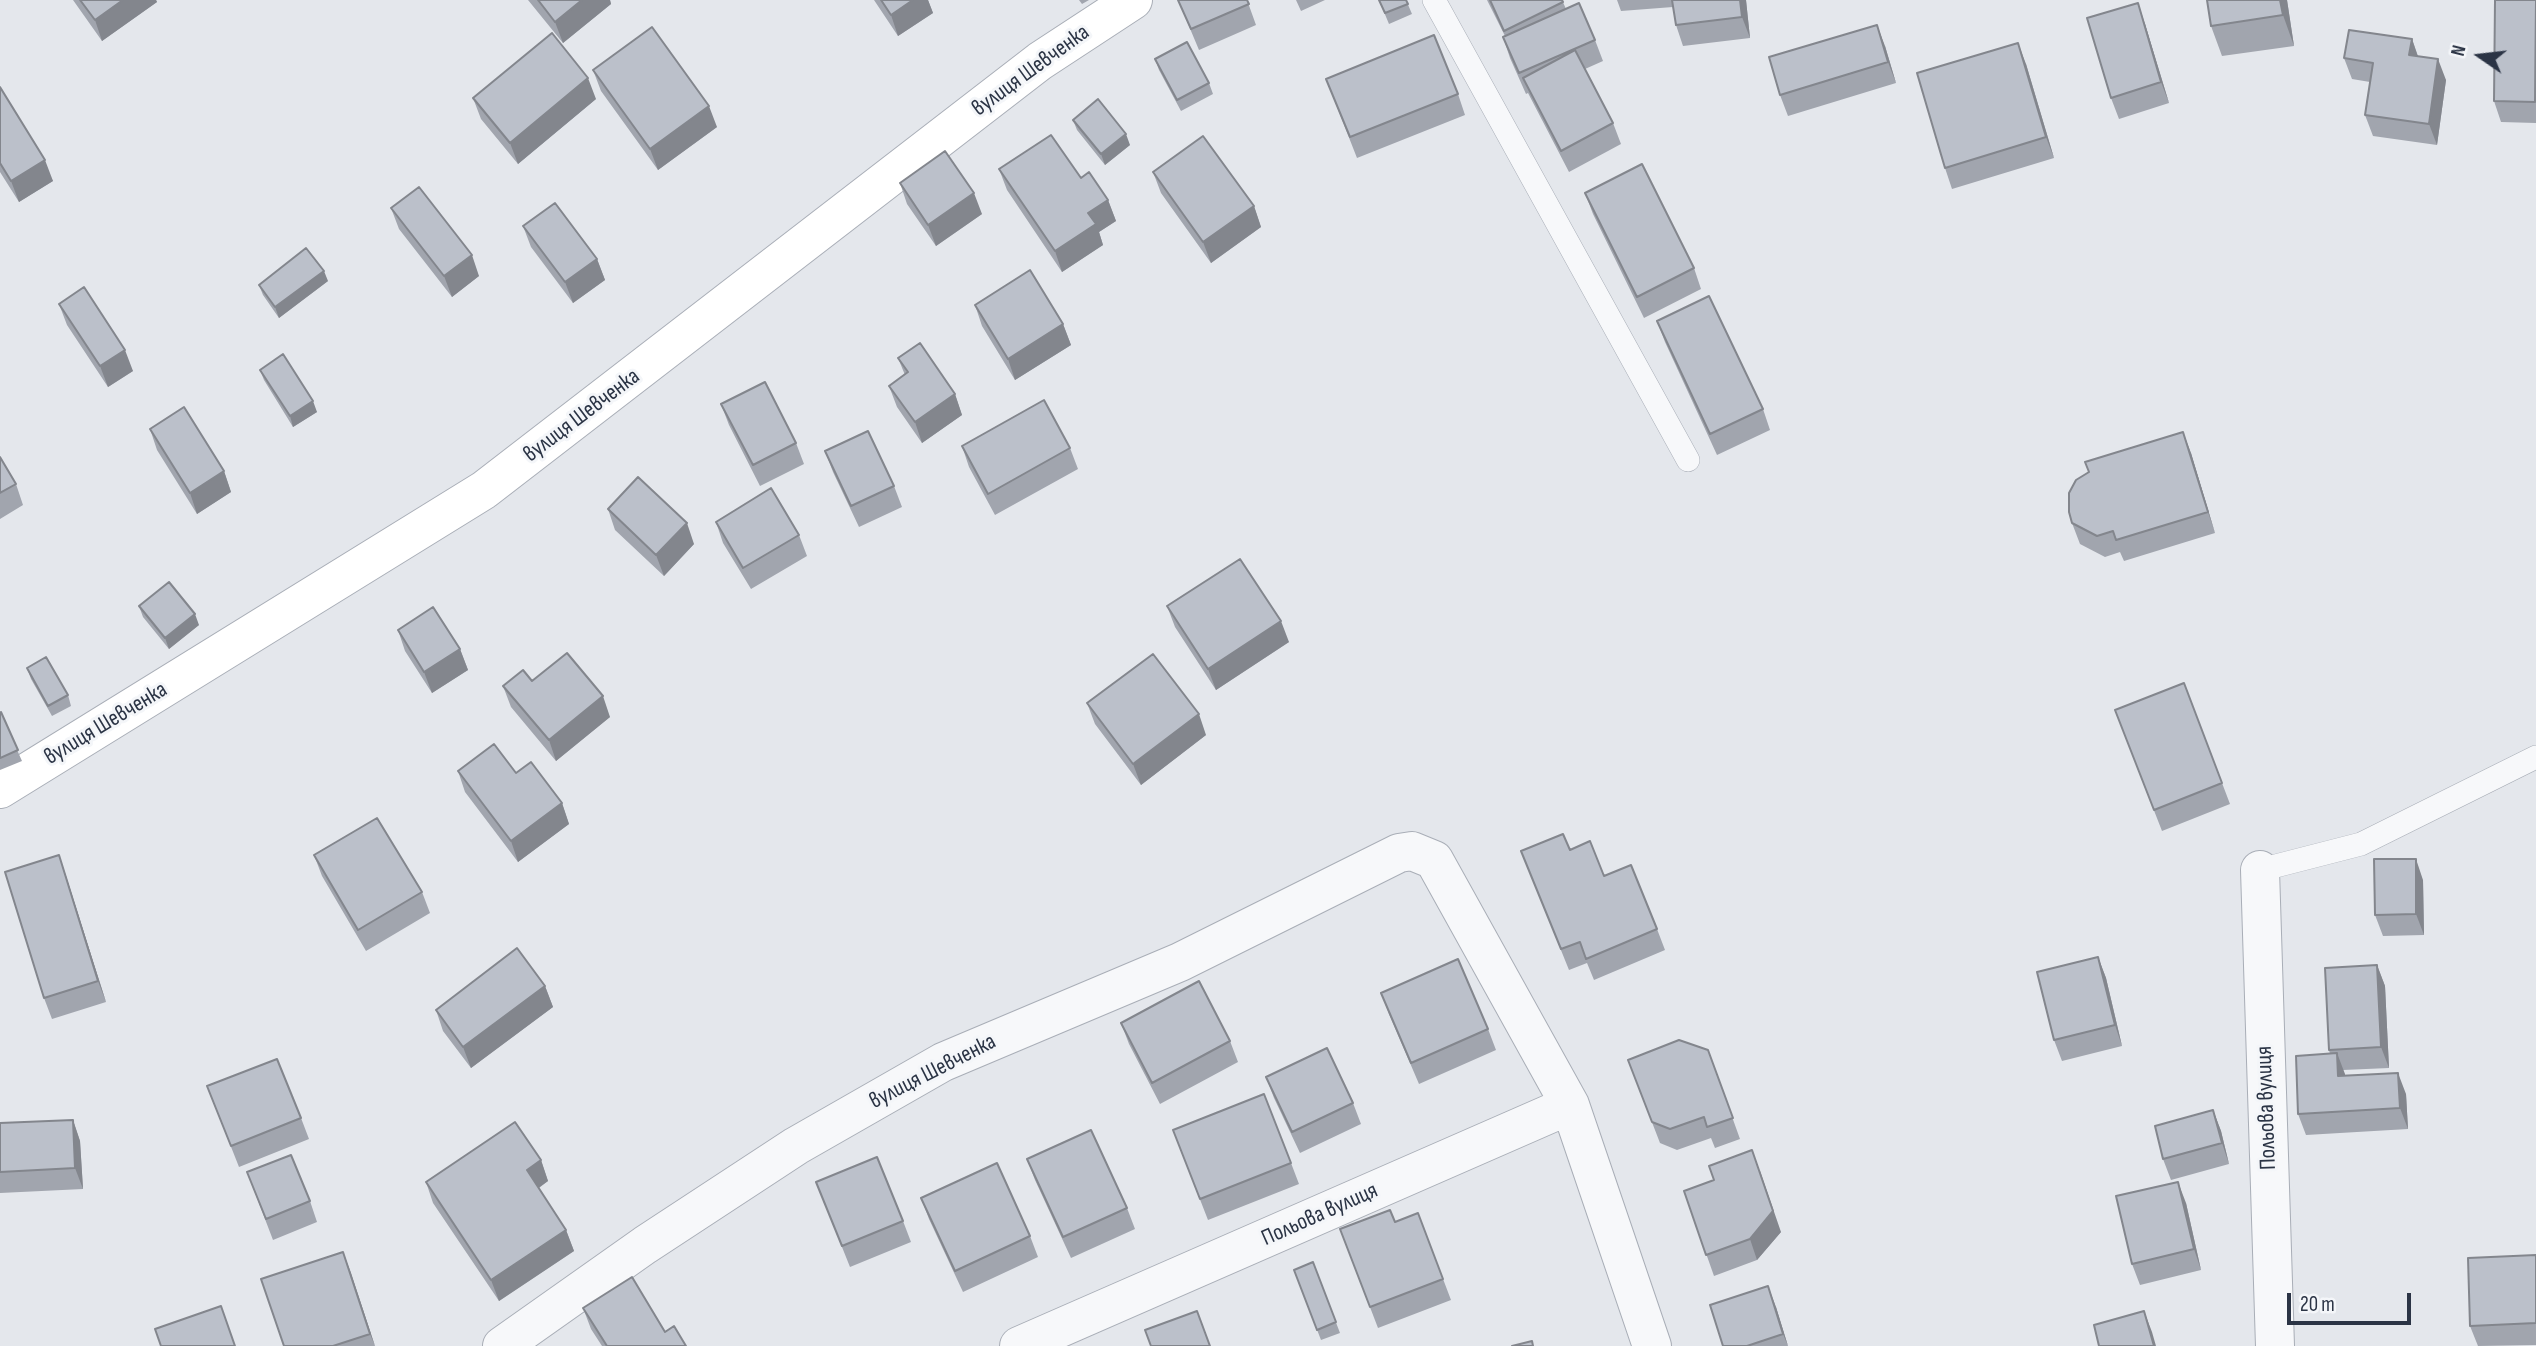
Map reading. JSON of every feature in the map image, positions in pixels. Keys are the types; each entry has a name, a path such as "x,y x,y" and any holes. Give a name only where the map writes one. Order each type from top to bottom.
{"street":[{"name":"вулиця Шевченка","path":"0,789 484,490 1040,61 1133,0"},
{"name":"вулиця Шевченка","path":"502,1346 645,1245 796,1146 943,1062 1180,962 1399,853 1412,851 1434,860 1570,1105"},
{"name":"Польова вулиця","path":"2260,870 2275,1346"},
{"name":"Польова вулиця","path":"1019,1346 1073,1335 1570,1105"},
{"path":"1570,1105 1652,1346"}],"lane":[{"path":"1434,0 1688,460"},
{"path":"2260,870 2361,844 2536,757"}],"building":[{"path":"80,0 123,0 95,20"},
{"path":"538,0 582,0 555,22"},
{"path":"881,0 913,0 891,15"},
{"path":"1178,0 1247,0 1249,4 1191,29"},
{"path":"1379,0 1406,0 1408,4 1385,13"},
{"path":"1490,0 1562,0 1563,2 1504,31"},
{"path":"1672,0 1740,0 1742,17 1676,25"},
{"path":"2207,0 2280,0 2283,15 2211,26"},
{"path":"2495,0 2536,0 2535,102 2494,101"},
{"path":"1579,3 1595,40 1519,73 1503,37"},
{"path":"2138,3 2161,82 2111,98 2087,18"},
{"path":"1877,25 1888,62 1780,95 1769,57"},
{"path":"652,27 709,106 650,149 593,70"},
{"path":"2349,30 2412,39 2409,55 2438,59 2429,124 2365,115 2373,63 2344,58"},
{"path":"552,33 588,78 510,143 473,98"},
{"path":"1434,35 1458,94 1350,137 1326,79"},
{"path":"1187,42 1209,83 1177,100 1155,59"},
{"path":"2018,43 2046,137 1945,168 1917,73"},
{"path":"1575,50 1613,123 1561,151 1523,78"},
{"path":"0,87 45,160 11,181 0,163"},
{"path":"1098,99 1126,134 1101,154 1073,120"},
{"path":"1051,135 1081,178 1089,172 1108,200 1088,213 1096,224 1055,251 999,169"},
{"path":"1203,136 1254,206 1203,242 1153,172"},
{"path":"945,151 974,193 928,225 900,183"},
{"path":"1642,164 1694,268 1637,297 1585,193"},
{"path":"419,187 472,255 444,276 391,208"},
{"path":"555,203 597,259 565,282 523,226"},
{"path":"306,248 324,271 275,307 259,285"},
{"path":"1030,270 1063,324 1008,359 975,305"},
{"path":"84,287 125,350 100,366 59,304"},
{"path":"1709,296 1763,409 1710,434 1657,321"},
{"path":"920,343 955,394 915,422 889,386 908,372 898,358"},
{"path":"283,354 313,401 290,416 260,370"},
{"path":"765,382 796,443 753,465 721,404"},
{"path":"1044,400 1070,448 988,494 962,446"},
{"path":"184,407 224,471 190,493 150,429"},
{"path":"868,431 894,486 851,506 825,451"},
{"path":"2183,432 2208,512 2116,540 2113,531 2097,536 2072,523 2069,493 2076,480 2089,472 2085,462"},
{"path":"0,457 16,484 0,493"},
{"path":"638,477 687,523 656,555 608,509"},
{"path":"771,488 799,535 743,568 716,522"},
{"path":"1240,559 1281,621 1208,669 1167,606"},
{"path":"169,582 195,614 165,638 139,606"},
{"path":"433,607 460,649 424,672 398,630"},
{"path":"567,653 603,696 549,740 503,686 523,670 532,681"},
{"path":"1153,654 1199,714 1133,764 1087,703"},
{"path":"46,657 68,695 48,706 27,668"},
{"path":"2184,683 2222,783 2154,810 2115,710"},
{"path":"0,713 18,750 0,758"},
{"path":"494,744 516,773 531,762 562,803 511,841 458,771"},
{"path":"377,818 422,892 358,930 314,855"},
{"path":"1563,834 1570,850 1590,841 1604,876 1631,865 1657,929 1586,959 1580,942 1561,949 1521,851"},
{"path":"59,855 98,981 44,998 5,872"},
{"path":"2374,859 2416,859 2416,914 2375,915"},
{"path":"517,948 545,986 463,1047 436,1010"},
{"path":"2098,957 2115,1025 2054,1040 2037,972"},
{"path":"1458,959 1488,1029 1411,1063 1381,993"},
{"path":"2377,965 2381,1047 2329,1050 2325,968"},
{"path":"1199,981 1230,1041 1152,1083 1121,1023"},
{"path":"1679,1040 1708,1050 1733,1118 1707,1127 1704,1117 1670,1129 1652,1122 1628,1060"},
{"path":"1327,1048 1353,1103 1292,1132 1266,1077"},
{"path":"2337,1053 2338,1076 2398,1073 2400,1108 2298,1114 2296,1056"},
{"path":"277,1059 301,1118 231,1146 207,1086"},
{"path":"1264,1094 1291,1163 1200,1199 1173,1130"},
{"path":"2213,1110 2222,1143 2163,1159 2155,1126"},
{"path":"73,1120 75,1168 0,1172 0,1123"},
{"path":"515,1122 541,1160 527,1170 566,1230 491,1280 426,1182"},
{"path":"1091,1130 1127,1208 1063,1237 1027,1159"},
{"path":"1752,1150 1773,1211 1750,1239 1706,1255 1684,1191 1714,1180 1709,1166"},
{"path":"291,1155 310,1201 266,1219 247,1172"},
{"path":"877,1157 903,1221 842,1246 816,1182"},
{"path":"997,1163 1030,1236 955,1271 921,1198"},
{"path":"2178,1182 2194,1249 2132,1264 2116,1196"},
{"path":"1390,1210 1395,1222 1418,1213 1443,1279 1370,1307 1340,1229"},
{"path":"343,1252 370,1334 333,1346 284,1346 261,1279"},
{"path":"2536,1255 2536,1323 2470,1326 2468,1258"},
{"path":"1313,1262 1336,1322 1317,1330 1294,1270"},
{"path":"632,1277 665,1332 674,1326 686,1346 607,1346 583,1308"},
{"path":"1768,1286 1783,1334 1747,1346 1723,1346 1710,1305"},
{"path":"221,1306 235,1346 161,1346 155,1329"},
{"path":"1197,1311 1210,1346 1151,1346 1145,1330"},
{"path":"2144,1311 2154,1346 2099,1346 2094,1325"},
{"path":"1532,1341 1533,1346 1512,1346"}]}
